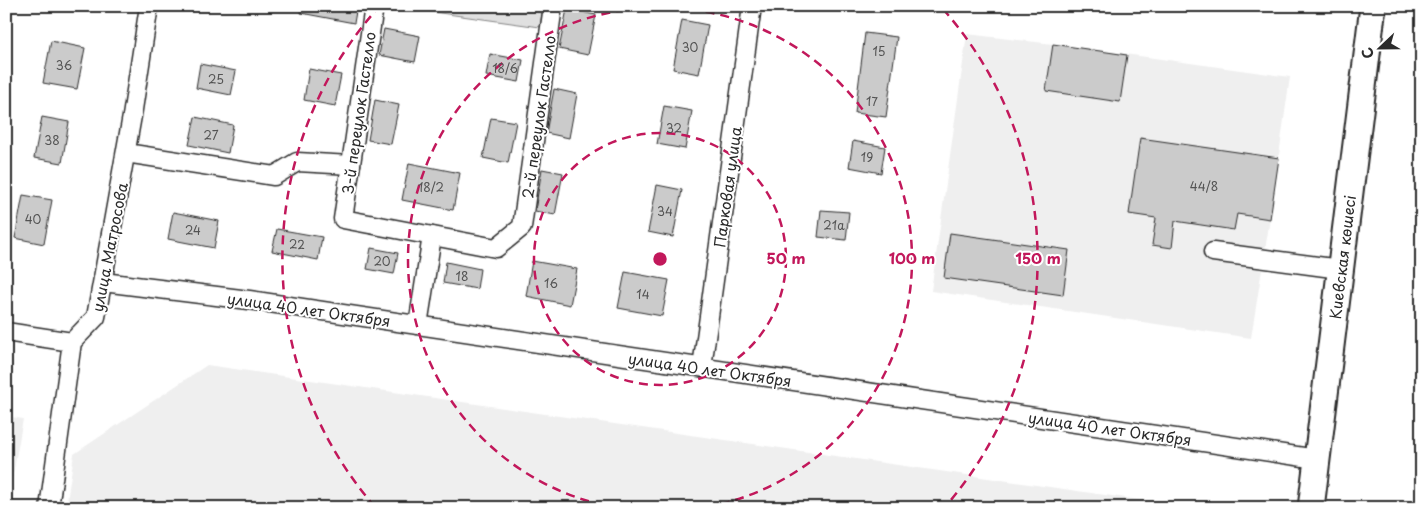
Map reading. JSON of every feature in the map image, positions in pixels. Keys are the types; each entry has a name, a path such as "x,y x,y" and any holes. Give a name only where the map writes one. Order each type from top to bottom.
{"highway":[{"name":"Киевская көшесі","path":"1311,508 1373,6"}],"street":[{"name":"улица Матросова","path":"72,342 96,317 126,153 149,6"},
{"name":"3-й переулок Гастелло","path":"374,6 342,219 432,236"},
{"name":"2-й переулок Гастелло","path":"432,236 496,248 522,227 553,6"},
{"name":"Парковая улица","path":"702,367 752,6"},
{"path":"126,153 274,176 296,162 351,165"},
{"path":"418,325 432,236"},
{"path":"1213,252 1340,269"},
{"name":"улица 40 лет Октября","path":"103,282 249,300 1317,459"},
{"path":"6,332 72,342 49,508"}],"shaded area":[{"path":"390,6 543,6 540,27"},
{"path":"967,34 1290,77 1251,338 931,291"},
{"path":"207,365 1195,508 66,508 74,454"},
{"path":"6,416 23,419 7,508 6,508"}],"building":[{"path":"301,6 357,6 354,23 301,13"},
{"path":"567,9 596,15 588,55 559,49"},
{"path":"682,20 708,25 699,74 673,69"},
{"path":"384,29 420,36 415,62 379,55"},
{"path":"865,33 897,37 886,117 855,113"},
{"path":"51,41 85,48 77,89 43,83"},
{"path":"1053,44 1127,55 1120,102 1046,91"},
{"path":"490,54 523,60 519,82 486,76"},
{"path":"200,64 236,71 231,95 196,88"},
{"path":"309,69 341,75 335,106 304,100"},
{"path":"554,89 577,94 569,138 546,133"},
{"path":"375,100 399,105 391,144 368,140"},
{"path":"664,106 692,111 685,149 657,144"},
{"path":"42,117 69,122 62,163 34,158"},
{"path":"195,117 233,125 228,153 189,145"},
{"path":"491,118 516,122 508,163 483,158"},
{"path":"1140,138 1279,158 1270,219 1237,214 1234,230 1175,221 1172,248 1152,245 1156,218 1129,214"},
{"path":"853,141 885,147 881,173 849,167"},
{"path":"409,163 460,173 453,210 402,200"},
{"path":"542,169 563,173 555,215 535,211"},
{"path":"657,185 682,190 673,237 648,232"},
{"path":"23,195 52,200 44,244 15,238"},
{"path":"821,210 849,212 846,240 818,237"},
{"path":"173,212 219,221 214,248 168,239"},
{"path":"277,229 322,237 318,260 272,251"},
{"path":"950,233 1069,250 1063,295 944,278"},
{"path":"371,248 398,253 394,274 367,269"},
{"path":"532,261 577,269 570,305 526,296"},
{"path":"446,262 480,269 477,289 443,283"},
{"path":"625,272 669,280 662,316 618,308"}]}
